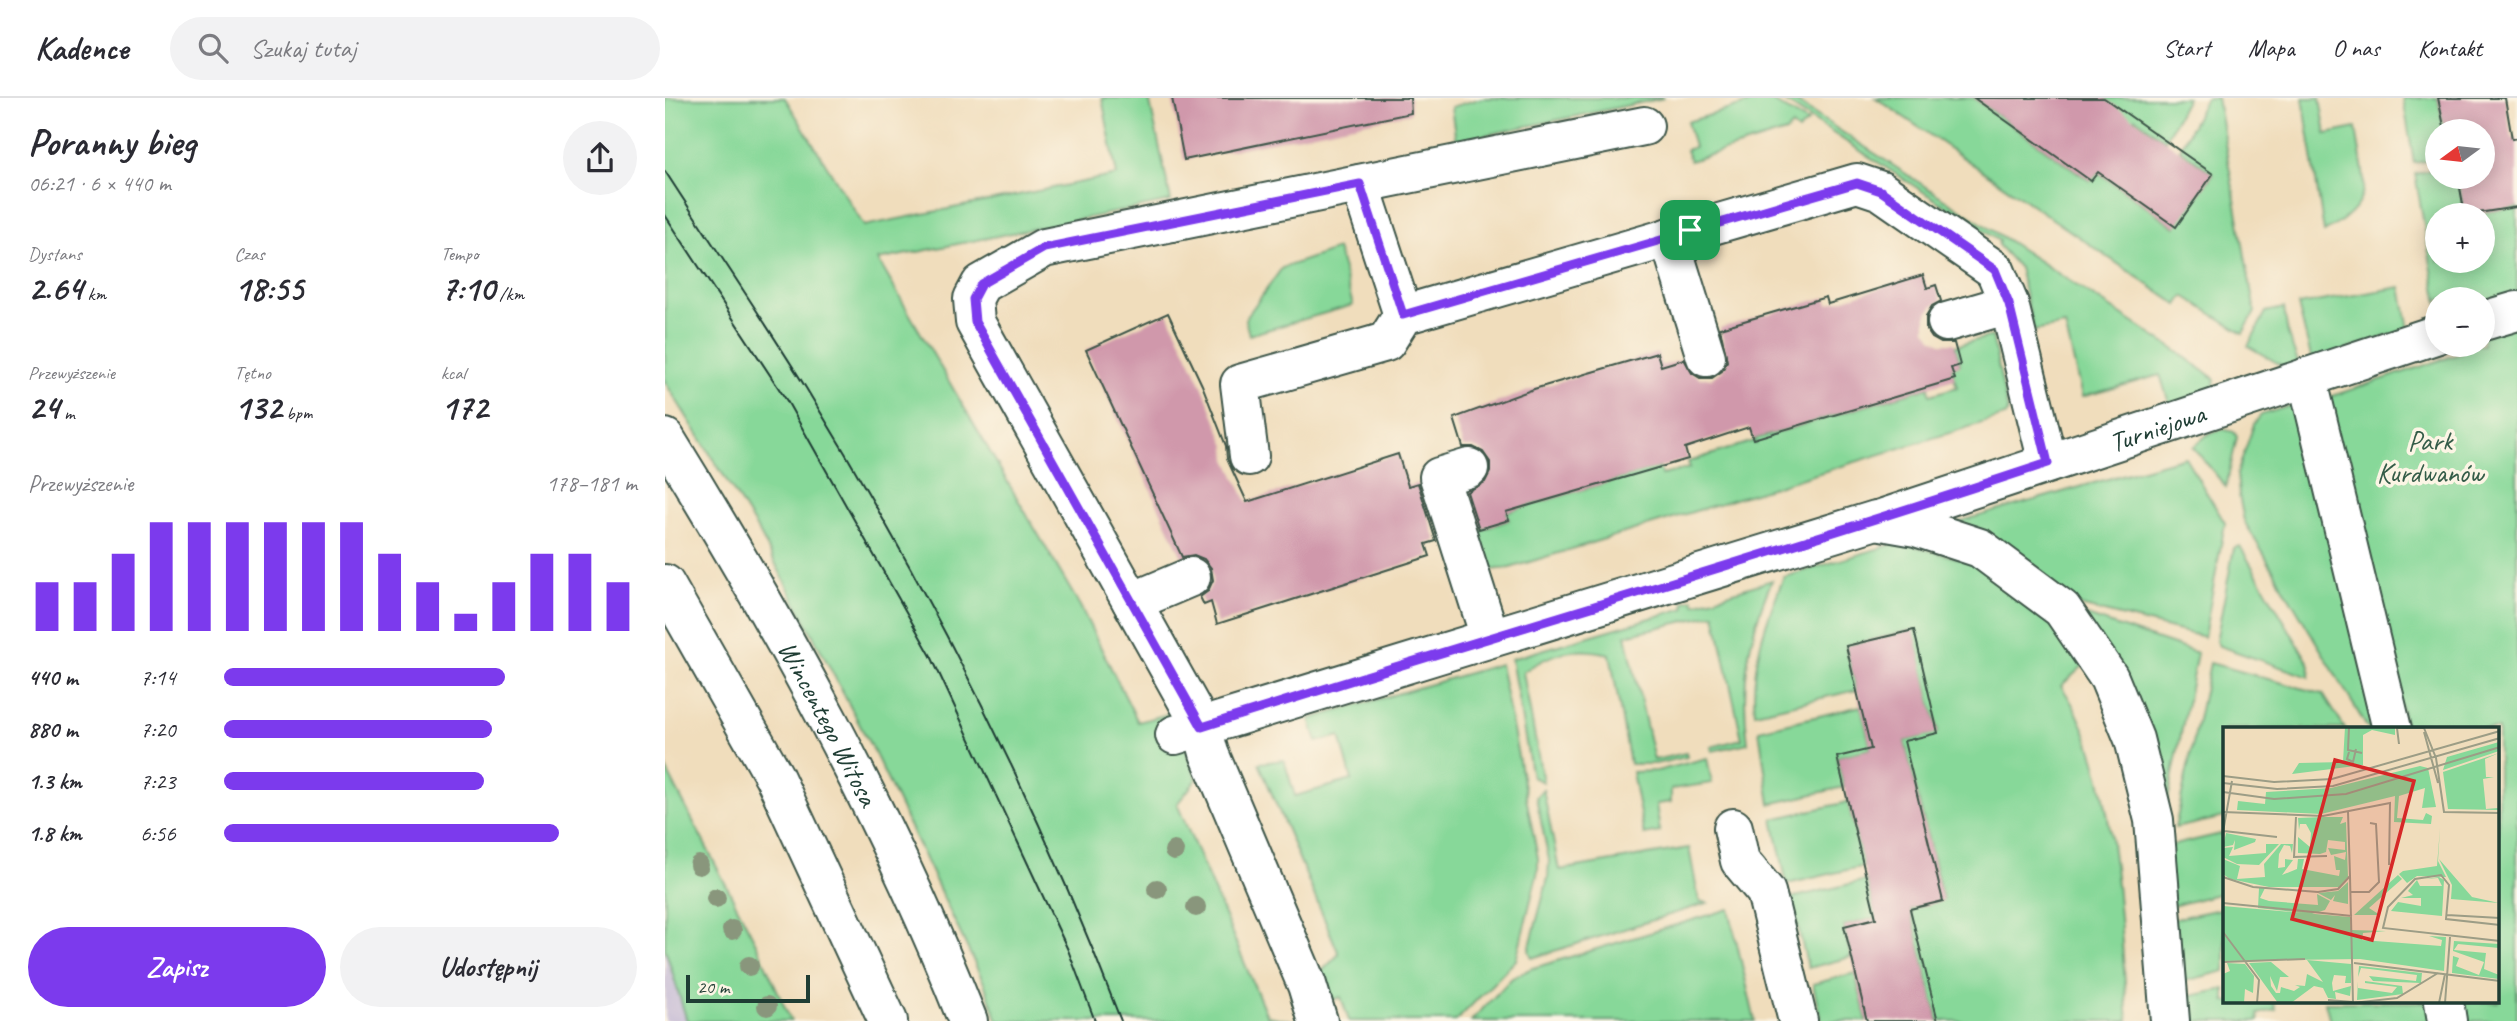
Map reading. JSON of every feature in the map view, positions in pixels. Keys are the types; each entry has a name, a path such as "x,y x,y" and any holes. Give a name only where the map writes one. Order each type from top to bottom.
{"street":[{"path":"1318,1021 1307,985 1209,752 1188,731 1132,602 975,322 973,299 981,284 1044,248 1644,126"},
{"path":"1249,456 1240,384 1386,342 1403,315 1857,183 1881,191 1995,270 2009,304 2048,463"},
{"path":"1360,184 1403,315"},
{"path":"1669,237 1706,357"},
{"path":"1947,323 2009,304"},
{"path":"2495,317 2517,310"},
{"name":"Turniejowa","path":"1188,731 1876,520 2425,338"},
{"path":"2307,377 2392,727"},
{"name":"Wincentego Witosa","path":"665,438 746,568 839,744 889,842 968,1021"},
{"path":"1469,468 1439,477 1433,500 1490,637"},
{"name":"Turniejowa","path":"1876,520 1916,527 1980,548 2062,609 2109,678 2134,739 2154,820 2170,1021"},
{"path":"1132,602 1191,577"},
{"path":"665,584 773,776 888,1021"},
{"path":"1733,828 1740,861 1766,892 1798,1021"}],"shaded area":[{"path":"665,948 687,1021 665,1021"}],"green space":[{"path":"665,98 785,98 864,226 1117,175 1102,98 1149,98 1171,201 878,260 1080,606 1138,722 1172,713 1197,779 1177,804 1267,1016 1296,1021 998,1021 984,983 876,756 759,532 665,382"},
{"path":"1482,98 1664,98 1456,141 1451,107"},
{"path":"1766,98 1808,122 1798,131 1792,126 1786,132 1690,161 1686,150 1694,147 1687,122"},
{"path":"1779,98 1790,98 2175,350 2215,379 2213,390 2170,406 2160,375 2082,397 2065,325 2034,331 2019,268 1998,245 1999,241"},
{"path":"1876,98 1974,98 2090,181 2098,172 2175,227 2213,174 2180,149 2206,98 2217,98 2255,312 2243,333 2184,296 2178,305"},
{"path":"2104,98 2187,98 2165,140 2135,118 2128,127"},
{"path":"2303,98 2320,98 2326,134 2356,128 2362,162 2363,189 2360,200 2353,211 2324,232"},
{"path":"2403,98 2438,98 2442,119 2425,119 2425,161 2414,163"},
{"name":"Park Kurdwanów","path":"2425,171 2425,189 2460,189 2463,203 2425,203 2425,231 2415,174"},
{"name":"Park Kurdwanów","path":"2517,207 2517,1021 2460,1021 2457,1004 2499,1004 2499,727 2406,727 2326,398 2450,357 2495,357 2495,287 2435,287 2433,273 2495,273 2495,210"},
{"path":"1337,249 1353,305 1249,335 1245,319 1282,268"},
{"path":"2401,287 2409,329 2312,361 2298,305"},
{"path":"2284,308 2288,335 2299,365 2286,368 2248,346 2266,312"},
{"path":"1992,336 2008,412 2005,416 1510,568 1490,570 1479,531 1509,520 1506,512 1659,467 1662,475 1690,468 1688,462 1754,441 1756,445 1755,439 1929,387 1930,395 1957,387 1951,368 1960,364 1955,346"},
{"path":"2299,403 2378,727 2367,727 2244,521 2237,474 2254,424 2261,415"},
{"path":"2223,429 2234,432 2237,437 2226,487 2193,447 2207,435"},
{"path":"2185,457 2225,523 2204,637 2080,606 1954,523"},
{"path":"1900,542 1975,563 2037,608 2083,666 2061,686 2080,719 2105,801 2118,894 2128,1021 1938,1021 1910,909 1943,900 1904,741 1938,732 1913,630 1846,646 1857,690 1755,713 1757,660 1771,610 1784,577"},
{"path":"2240,546 2310,665 2309,677 2219,646 2216,641 2234,548"},
{"path":"1772,580 1757,621 1748,660 1745,700 1748,743 1712,751 1711,747 1742,739 1715,614 1626,635 1654,760 1686,753 1687,757 1655,764 1630,764 1610,654 1585,650 1564,652 1544,659 1523,672 1543,782 1532,777 1511,659 1685,608 1684,602 1693,599 1695,604"},
{"path":"2084,615 2197,653 2164,820"},
{"path":"2210,663 2323,694 2344,727 2223,727 2223,817 2175,828"},
{"path":"1500,664 1538,858 1538,871 1516,960 1456,1021 1349,1021 1341,997 1329,1001 1318,975 1339,954 1259,763 1284,760 1295,796 1352,780 1340,736 1317,742 1310,719"},
{"path":"1861,706 1871,749 1837,757 1844,787 1770,804 1759,730"},
{"path":"1707,758 1712,783 1671,789 1671,802 1656,804 1660,832 1644,835 1632,772 1657,771"},
{"path":"665,767 756,943 791,1021 687,1021 665,948"},
{"path":"1543,789 1559,870 1689,848 1699,901 1707,903 1532,958 1529,950 1548,878 1549,860 1536,797"},
{"path":"1848,802 1864,866 1787,884 1773,819"},
{"path":"2223,833 2223,893 2172,906 2165,847"},
{"path":"1867,880 1876,918 1844,926 1851,957 1808,968 1791,898"},
{"path":"2223,908 2223,972 2181,982 2173,919"},
{"path":"1729,909 1755,1021 1471,1021 1512,978 1530,969"},
{"path":"1855,973 1867,1021 1821,1021 1813,984"},
{"path":"2223,989 2223,1004 2274,1004 2276,1010 2258,1014 2259,1021 2183,1021 2181,998"},
{"path":"2326,1004 2434,1004 2437,1021 2330,1021"}],"building":[{"path":"1172,98 1410,98 1411,113 1184,160"},
{"path":"1974,98 2104,98 2213,174 2176,227 2098,172 2091,181"},
{"path":"2438,98 2505,98 2512,139 2517,138 2517,207 2495,210 2495,203 2463,203 2460,189 2495,189 2495,119 2442,119"},
{"path":"1923,275 1927,288 1936,285 1941,301 1932,306 1926,316 1926,329 1932,338 1941,343 1954,343 1960,365 1951,368 1955,379 1753,439 1749,427 1685,448 1688,459 1506,512 1509,520 1479,529 1467,492 1485,482 1490,472 1490,462 1483,452 1473,447 1463,447 1454,418 1534,389 1657,353 1661,366 1684,359 1692,373 1700,378 1712,378 1722,371 1727,361 1720,328 1826,297 1828,304"},
{"path":"1168,313 1202,385 1226,446 1227,459 1247,502 1398,454 1408,486 1418,483 1436,541 1426,544 1430,556 1217,624 1211,602 1204,605 1200,597 1208,591 1213,580 1211,568 1204,559 1194,555 1182,557 1086,350"},
{"path":"1914,630 1938,733 1904,741 1943,901 1910,909 1938,1021 1867,1021 1844,926 1876,918 1837,757 1871,749 1846,646"}],"tram line":[{"path":"665,171 806,388 938,619 1054,858 1121,1021"},
{"path":"665,215 787,401 931,656 1068,950 1095,1021"}],"route":[{"path":"1857,183 1881,191 1995,270 2009,304 2048,463 1876,520 1499,633 1202,727 975,322 973,299 981,284 1044,248 1360,184 1403,315 1690,230 1837,187 1857,183"}]}
